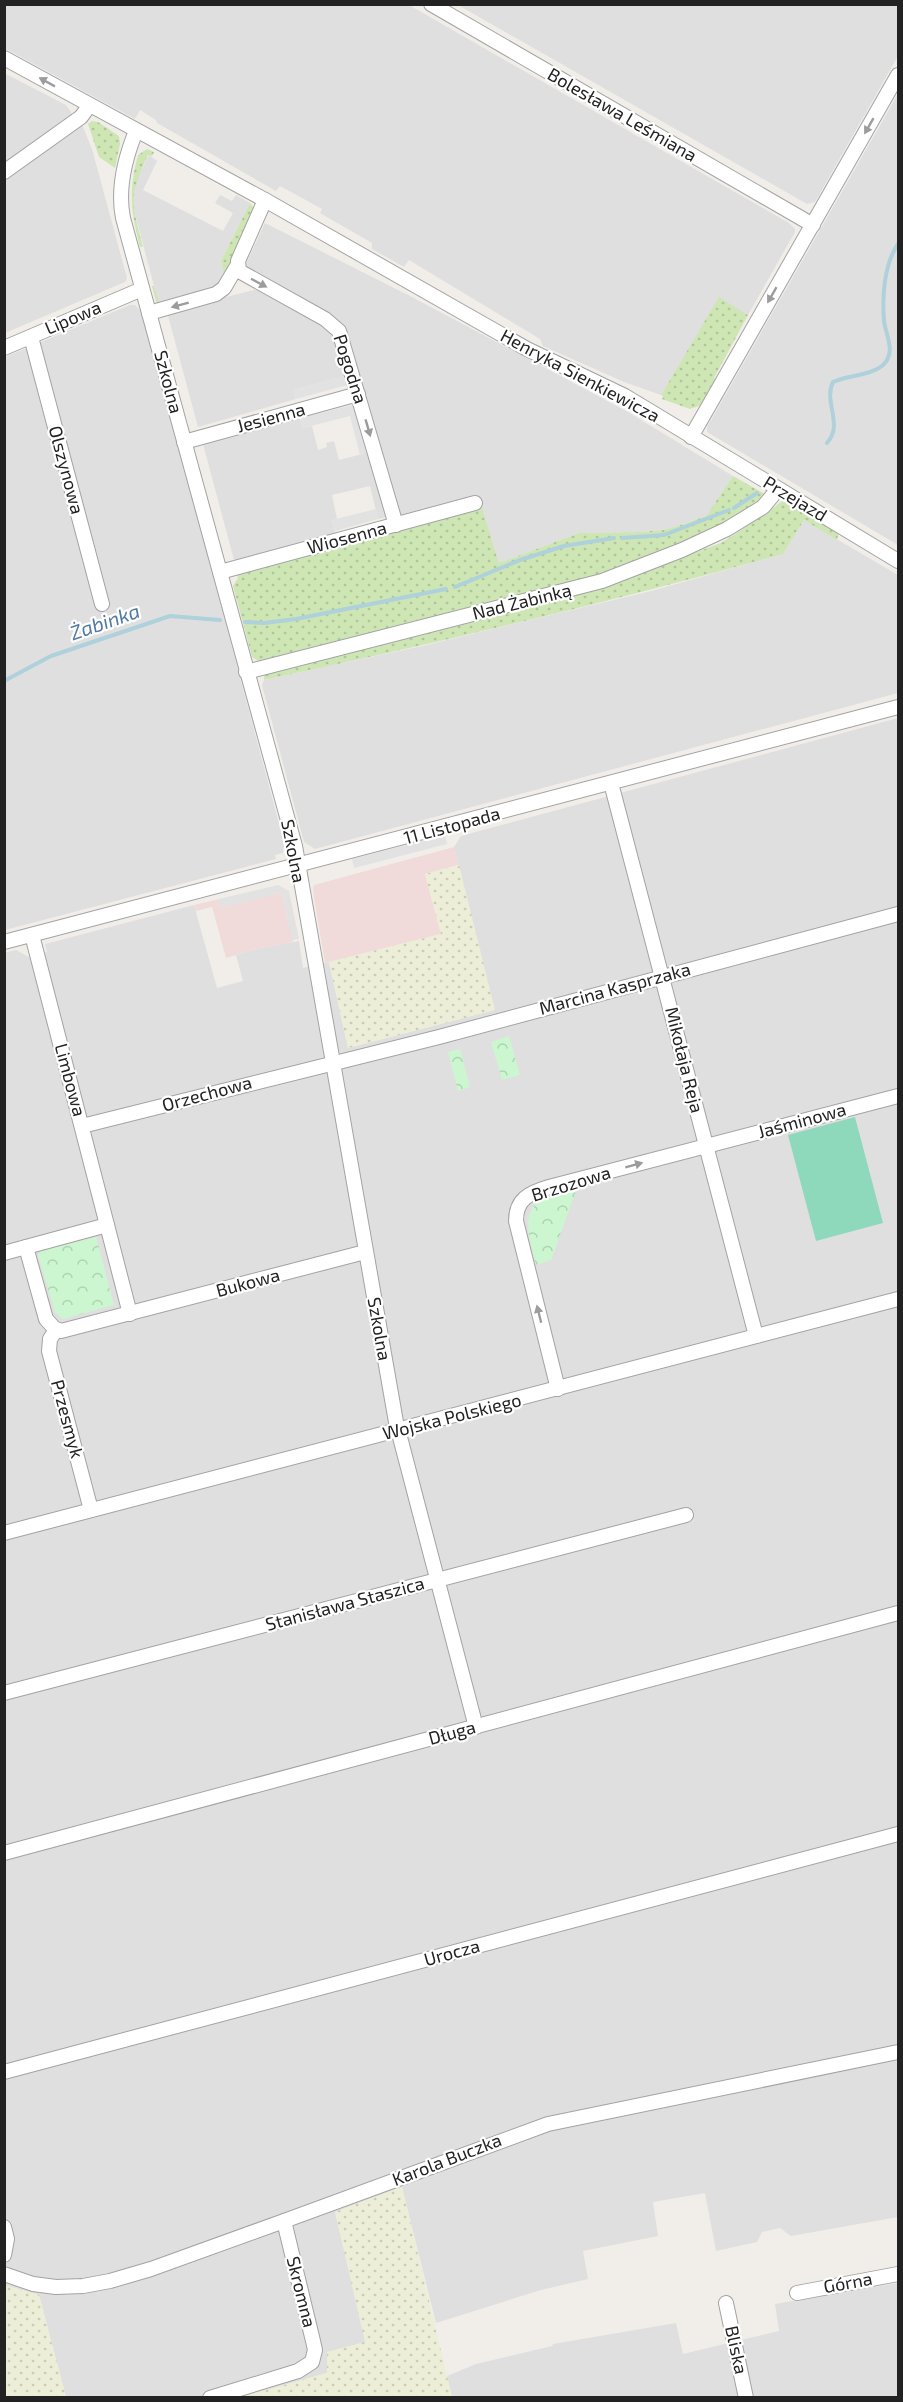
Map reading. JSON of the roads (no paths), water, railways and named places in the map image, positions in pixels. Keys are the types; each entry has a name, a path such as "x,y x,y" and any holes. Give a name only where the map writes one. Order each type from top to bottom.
{"street":[{"name":"Bolesława Leśmiana","path":"431,4 813,225"},
{"path":"4,58 136,131"},
{"path":"692,437 898,75"},
{"path":"4,172 81,117 89,106"},
{"name":"Henryka Sienkiewicza","path":"136,131 265,200 527,349 625,396 692,437"},
{"name":"Szkolna","path":"136,131 125,166 121,202 142,290 295,846 398,1430 476,1727"},
{"path":"149,313 216,294 224,288 237,266 265,200"},
{"name":"Pogodna","path":"237,266 242,274 325,319 336,327 341,335 396,525"},
{"name":"Lipowa","path":"4,348 142,290"},
{"name":"Olszynowa","path":"31,337 102,604"},
{"name":"Jesienna","path":"184,442 358,394"},
{"name":"Przejazd","path":"692,437 898,561"},
{"name":"Nad Żabinką","path":"246,672 602,581 682,550 727,529 763,507 778,489"},
{"name":"Wiosenna","path":"220,572 475,503"},
{"name":"11 Listopada","path":"4,942 898,706"},
{"name":"Mikołaja Reja","path":"611,783 756,1336"},
{"name":"Marcina Kasprzaka","path":"332,1064 898,914"},
{"name":"Limbowa","path":"32,935 108,1225"},
{"name":"Orzechowa","path":"82,1126 332,1064"},
{"name":"Jaśminowa","path":"706,1146 898,1096"},
{"name":"Brzozowa","path":"558,1389 516,1221 516,1213 522,1200 534,1192 706,1146"},
{"path":"4,1253 108,1225 130,1314"},
{"path":"26,1247 46,1319 56,1330"},
{"name":"Bukowa","path":"56,1330 68,1331 365,1252"},
{"name":"Wojska Polskiego","path":"4,1533 898,1299"},
{"name":"Przesmyk","path":"56,1330 50,1339 49,1351 91,1510"},
{"name":"Stanisława Staszica","path":"4,1693 686,1515"},
{"name":"Długa","path":"4,1853 898,1613"},
{"name":"Urocza","path":"4,2073 898,1834"},
{"name":"Karola Buczka","path":"4,2274 42,2286 69,2287 96,2284 150,2269 548,2124 898,2052"},
{"name":"Skromna","path":"210,2397 298,2371 312,2362 315,2350 284,2221"},
{"path":"4,2227 7,2239 4,2255"},
{"name":"Górna","path":"797,2293 898,2274"},
{"name":"Bliska","path":"726,2303 746,2397"}],"waterway":[{"name":"Żabinka","path":"827,443 834,429 830,397 833,382 877,369 889,356 883,302 887,271 898,244"},
{"name":"Żabinka","path":"734,508 757,493"},
{"name":"Żabinka","path":"622,538 664,535 729,510"},
{"name":"Żabinka","path":"455,587 520,560 564,546 614,538"},
{"name":"Żabinka","path":"245,622 264,623 296,619 446,589"},
{"name":"Żabinka","path":"4,681 51,656 170,616 220,620"}]}
